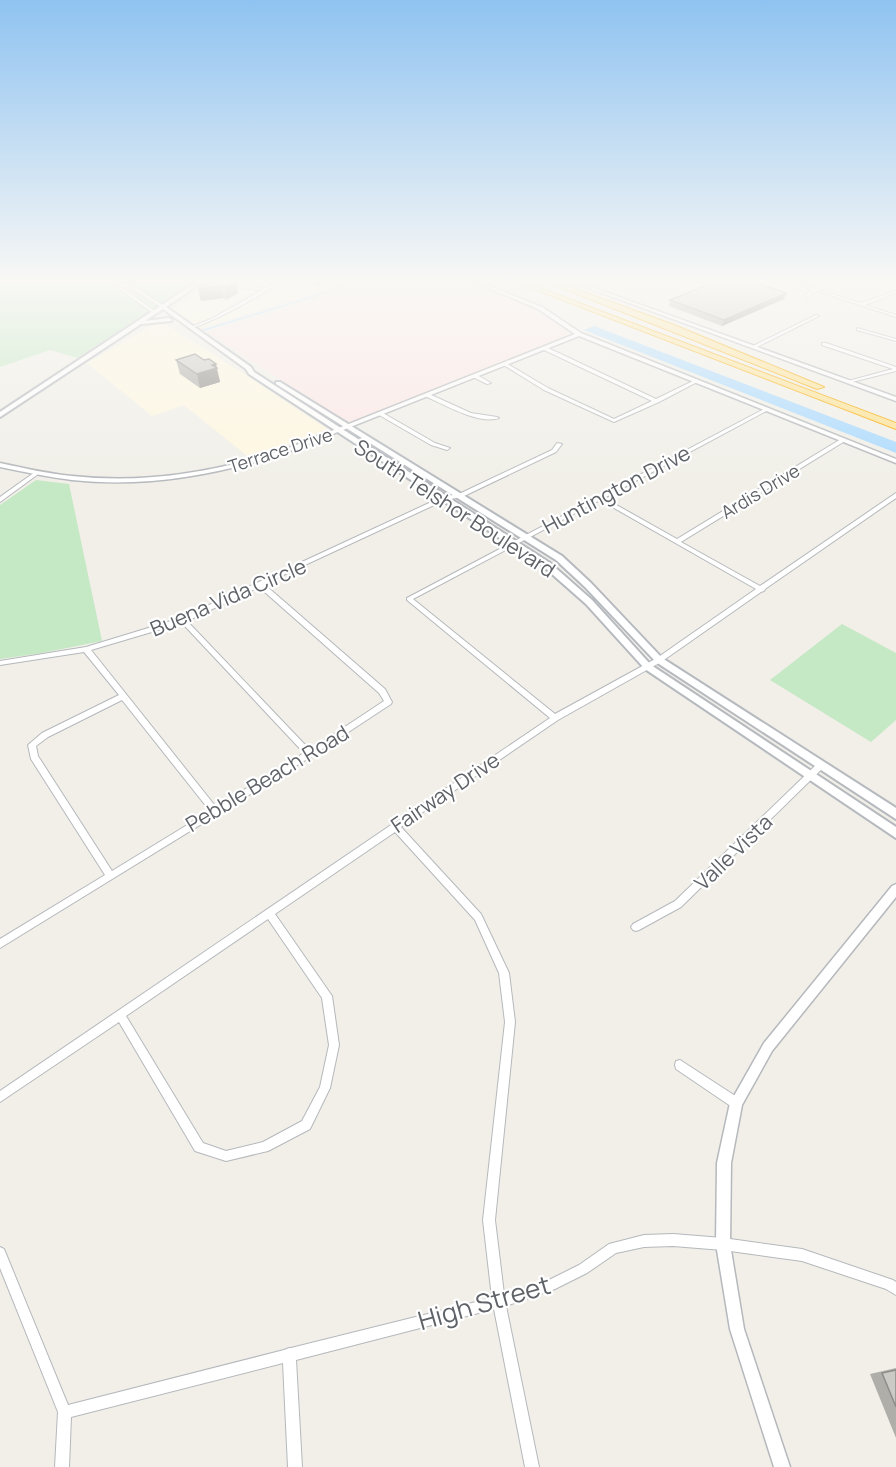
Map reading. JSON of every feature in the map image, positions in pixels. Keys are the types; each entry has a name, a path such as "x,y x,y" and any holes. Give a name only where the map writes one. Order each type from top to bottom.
{"highway":[{"path":"692,347 896,426"},
{"path":"709,347 896,417"},
{"path":"721,347 861,404"}],"main road":[{"path":"0,415 100,347"},
{"name":"South Telshor Boulevard","path":"218,347 249,368 260,371 268,380 338,431 547,565 588,602 648,667 896,833"},
{"name":"South Telshor Boulevard","path":"249,368 251,373 268,380 348,427 559,558 588,585 659,660 895,813"},
{"path":"882,823 896,841"}],"street":[{"path":"613,347 896,461"},
{"path":"757,347 896,399"},
{"path":"835,347 896,369"},
{"path":"544,348 657,401"},
{"name":"Terrace Drive","path":"0,465 35,474 83,481 142,482 193,476 261,460 544,348"},
{"path":"504,364 546,389 614,421 697,381"},
{"path":"850,382 896,369"},
{"path":"475,376 489,383"},
{"path":"428,395 481,418 497,418"},
{"name":"Huntington Drive","path":"555,718 409,599 768,409"},
{"path":"381,414 433,444 447,448"},
{"name":"Ardis Drive","path":"678,541 843,440"},
{"name":"Buena Vida Circle","path":"0,663 86,649 183,620 444,498 460,496 554,451 559,444"},
{"path":"0,500 35,474"},
{"name":"Fairway Drive","path":"0,1097 555,718 659,660 896,495"},
{"path":"600,498 762,590"},
{"name":"Pebble Beach Road","path":"0,944 13,938 214,810 309,754 388,702 382,691 261,585"},
{"path":"183,620 309,754"},
{"path":"86,649 214,810"},
{"path":"110,875 34,757 33,745 45,735 124,696"},
{"name":"Valle Vista","path":"636,927 678,904 821,765"},
{"path":"395,826 478,917 504,973 510,1022 489,1220 499,1302 532,1467"},
{"path":"782,1467 737,1329 723,1244 724,1163 735,1103 768,1047 896,889"},
{"path":"120,1015 200,1147 226,1156 264,1147 306,1125 325,1088 334,1045 327,996 269,913"},
{"path":"680,1065 735,1103"},
{"name":"High Street","path":"65,1412 499,1302 551,1286 613,1248 644,1241 673,1240 723,1244 802,1255 889,1284 896,1289"},
{"path":"0,1253 65,1412 62,1467"},
{"path":"289,1354 294,1467"}],"shaded area":[{"path":"114,347 202,347 327,429 251,459 184,405 152,416 87,363"},
{"path":"231,347 537,347 348,423"}],"green space":[{"path":"0,347 93,347 77,358 50,350 0,367"},
{"path":"36,480 69,484 102,641 0,659 0,505"},
{"path":"842,624 896,653 896,720 871,742 770,680"}],"water":[{"path":"628,347 650,347 896,442 896,453"}],"building":[{"path":"195,354 204,360 209,359 216,364 212,365 217,368 197,374 176,360"},
{"path":"896,1370 896,1407 882,1373"}]}
